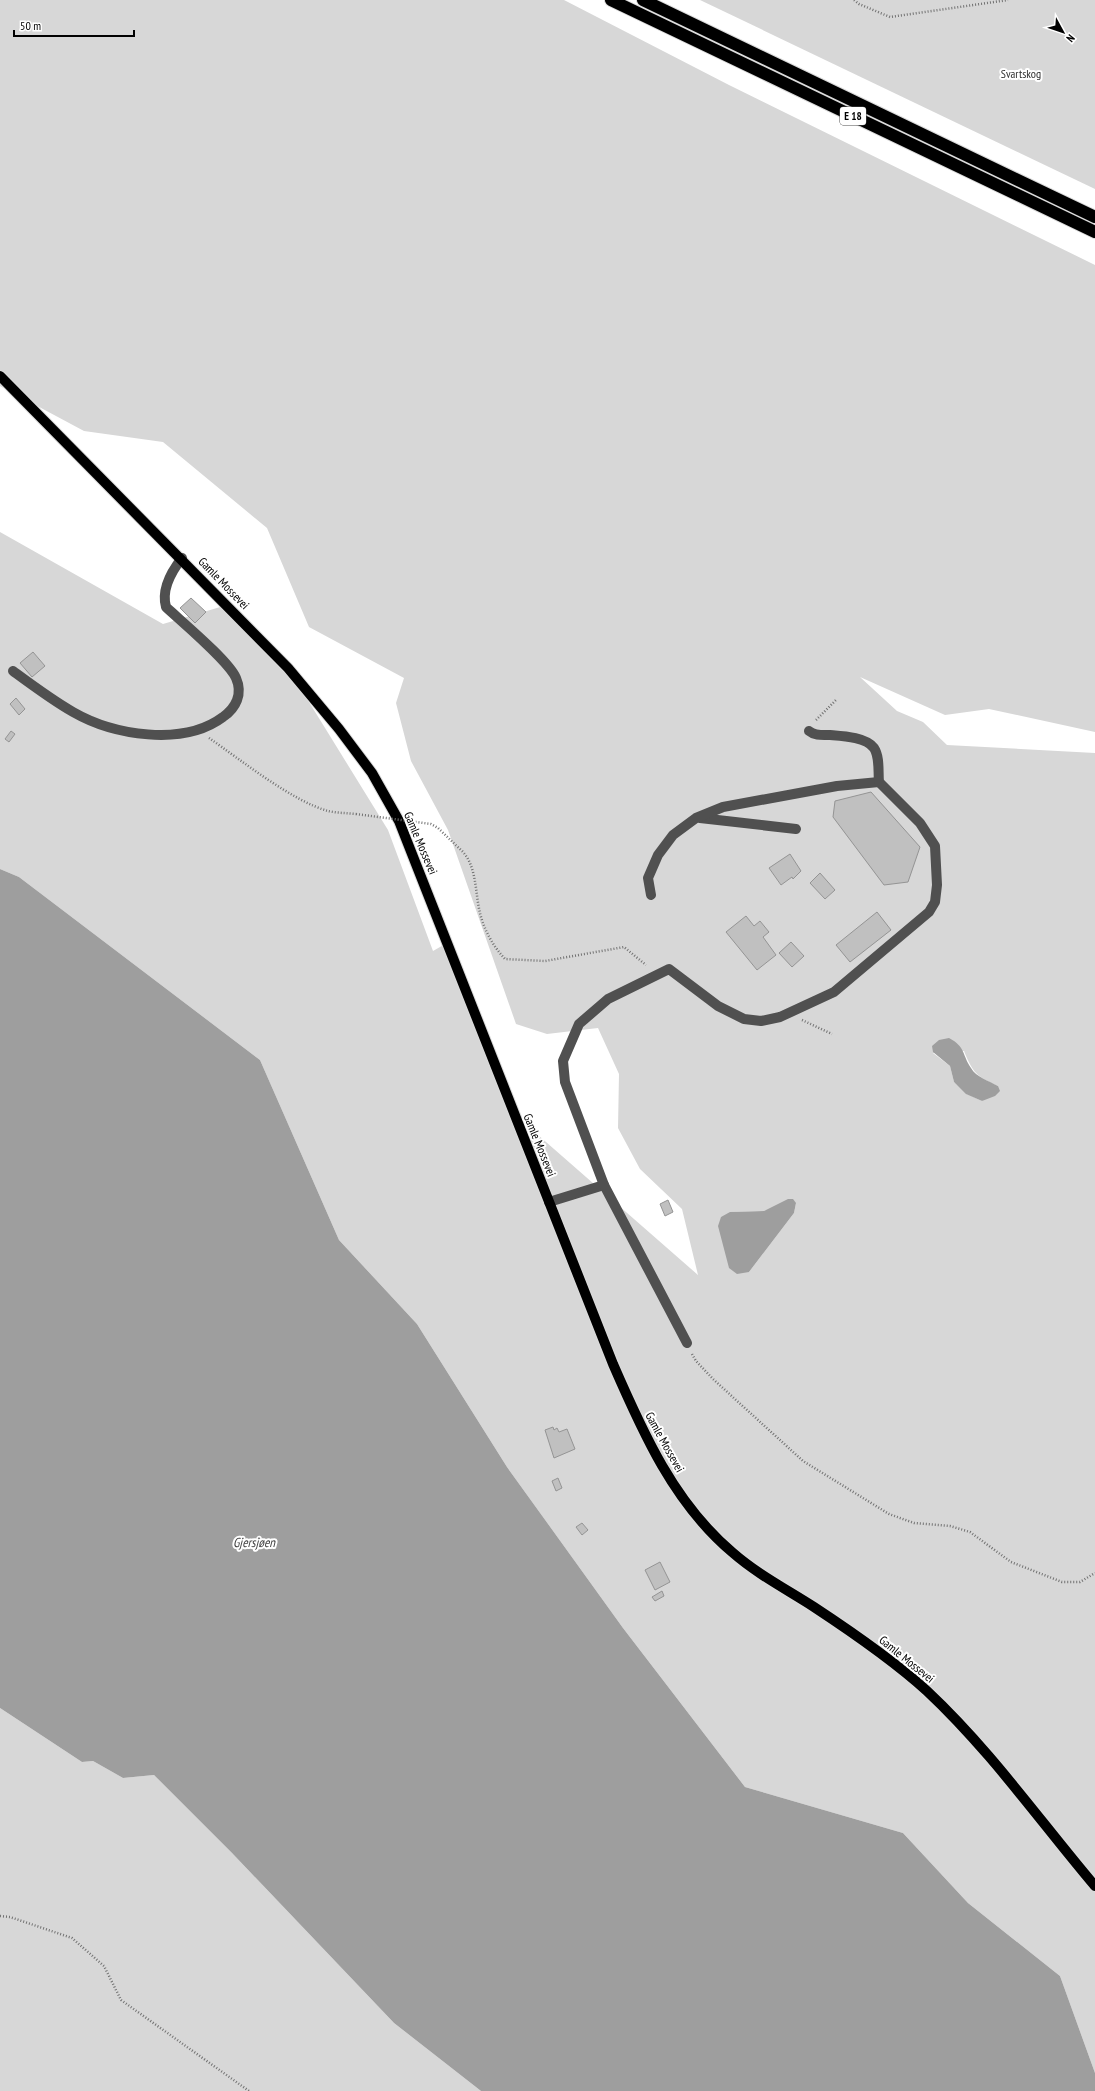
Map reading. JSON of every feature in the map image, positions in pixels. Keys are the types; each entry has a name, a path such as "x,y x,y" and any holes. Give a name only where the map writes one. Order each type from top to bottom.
{"highway":[{"name":"E 18","path":"611,0 1095,232"},
{"name":"E 18","path":"643,0 1095,217"}],"main road":[{"name":"Gamle Mossevei","path":"0,376 182,558 288,668 339,729 379,787 402,828 613,1364 641,1428 665,1473 700,1520 732,1552 771,1581 813,1606 876,1650 926,1691 968,1732 1095,1886"}],"lane":[{"path":"13,671 73,712 100,723 132,732 158,735 182,733 197,730 218,721 232,709 237,701 238,686 236,677 231,670 166,607 165,594 168,579 182,558"},
{"path":"686,1343 604,1186 565,1082 563,1061 579,1024 608,999 669,969 718,1006 744,1019 761,1021 780,1017 834,992 918,923 929,912 935,902 937,885 935,846 920,823 879,782 877,760 874,748 866,742 840,736 813,734 809,731"},
{"path":"651,895 648,878 658,855 673,835 696,818 723,807 837,786 879,782"},
{"path":"696,818 727,820 796,829"},
{"path":"549,1202 604,1186"}],"path":[{"path":"854,0 859,4 890,17 1008,0"},
{"path":"809,731 817,719 836,700"},
{"path":"197,730 299,798 327,810 431,824 438,828 462,851 470,862 482,919 494,947 505,959 546,962 624,947 658,974"},
{"path":"780,1017 798,1018 832,1034"},
{"path":"686,1343 696,1361 713,1379 803,1461 889,1514 914,1523 950,1526 970,1532 1011,1562 1062,1582 1080,1582 1095,1573"},
{"path":"0,1916 10,1917 72,1938 104,1966 121,2000 249,2091"}],"green space":[{"path":"0,0 564,0 729,85 1095,265 1095,732 989,709 945,715 860,677 897,711 923,722 947,745 1095,753 1095,2073 1060,1976 968,1903 903,1833 745,1787 623,1628 507,1467 417,1324 339,1240 260,1060 19,877 0,869 0,532 163,624 227,605 288,668 388,830 433,951 447,943 514,1114 698,1275 682,1209 640,1169 618,1128 619,1074 598,1028 547,1034 516,1024 448,830 411,761 396,703 404,678 309,627 267,528 163,442 84,431 0,386","holes":["964,1051 976,1073 998,1086 982,1101 967,1094 954,1082 950,1066 933,1053","796,1203 794,1213 749,1272 730,1212 764,1211"]},
{"name":"Svartskog","path":"700,0 1095,0 1095,189"},
{"path":"0,1708 82,1762 93,1761 123,1778 154,1775 232,1853 394,2023 481,2091 0,2091"}],"water":[{"name":"Gjersjøen","path":"0,869 19,877 260,1060 339,1240 417,1324 507,1467 623,1628 745,1787 903,1833 968,1903 1060,1976 1095,2073 1095,2091 481,2091 394,2023 232,1853 154,1775 123,1778 93,1761 82,1762 0,1708"},
{"path":"949,1038 961,1048 973,1071 979,1076 998,1086 1000,1091 995,1096 982,1101 966,1094 954,1082 950,1066 933,1052 932,1046 939,1040"},
{"path":"788,1199 793,1199 796,1203 794,1213 749,1272 737,1274 729,1268 718,1226 721,1217 730,1212 764,1211"}],"building":[{"path":"191,598 206,612 195,623 180,608"},
{"path":"33,652 45,666 32,677 20,663"},
{"path":"16,698 25,709 19,715 10,704"},
{"path":"11,731 15,734 9,742 5,739"},
{"path":"871,792 920,847 908,882 884,885 833,817 835,801"},
{"path":"790,854 801,871 793,879 792,877 781,885 769,868"},
{"path":"820,873 835,890 825,899 810,883"},
{"path":"877,912 891,930 850,962 836,945"},
{"path":"746,916 754,926 760,921 769,932 763,937 776,955 757,970 726,932"},
{"path":"791,942 804,956 792,967 779,953"},
{"path":"668,1200 673,1212 665,1216 660,1204"},
{"path":"553,1427 554,1430 557,1428 559,1432 567,1429 575,1449 554,1458 545,1430"},
{"path":"558,1478 562,1488 556,1491 552,1481"},
{"path":"582,1523 588,1530 582,1535 576,1527"},
{"path":"660,1562 670,1582 655,1590 645,1570"},
{"path":"662,1591 664,1596 655,1601 652,1597"}]}
